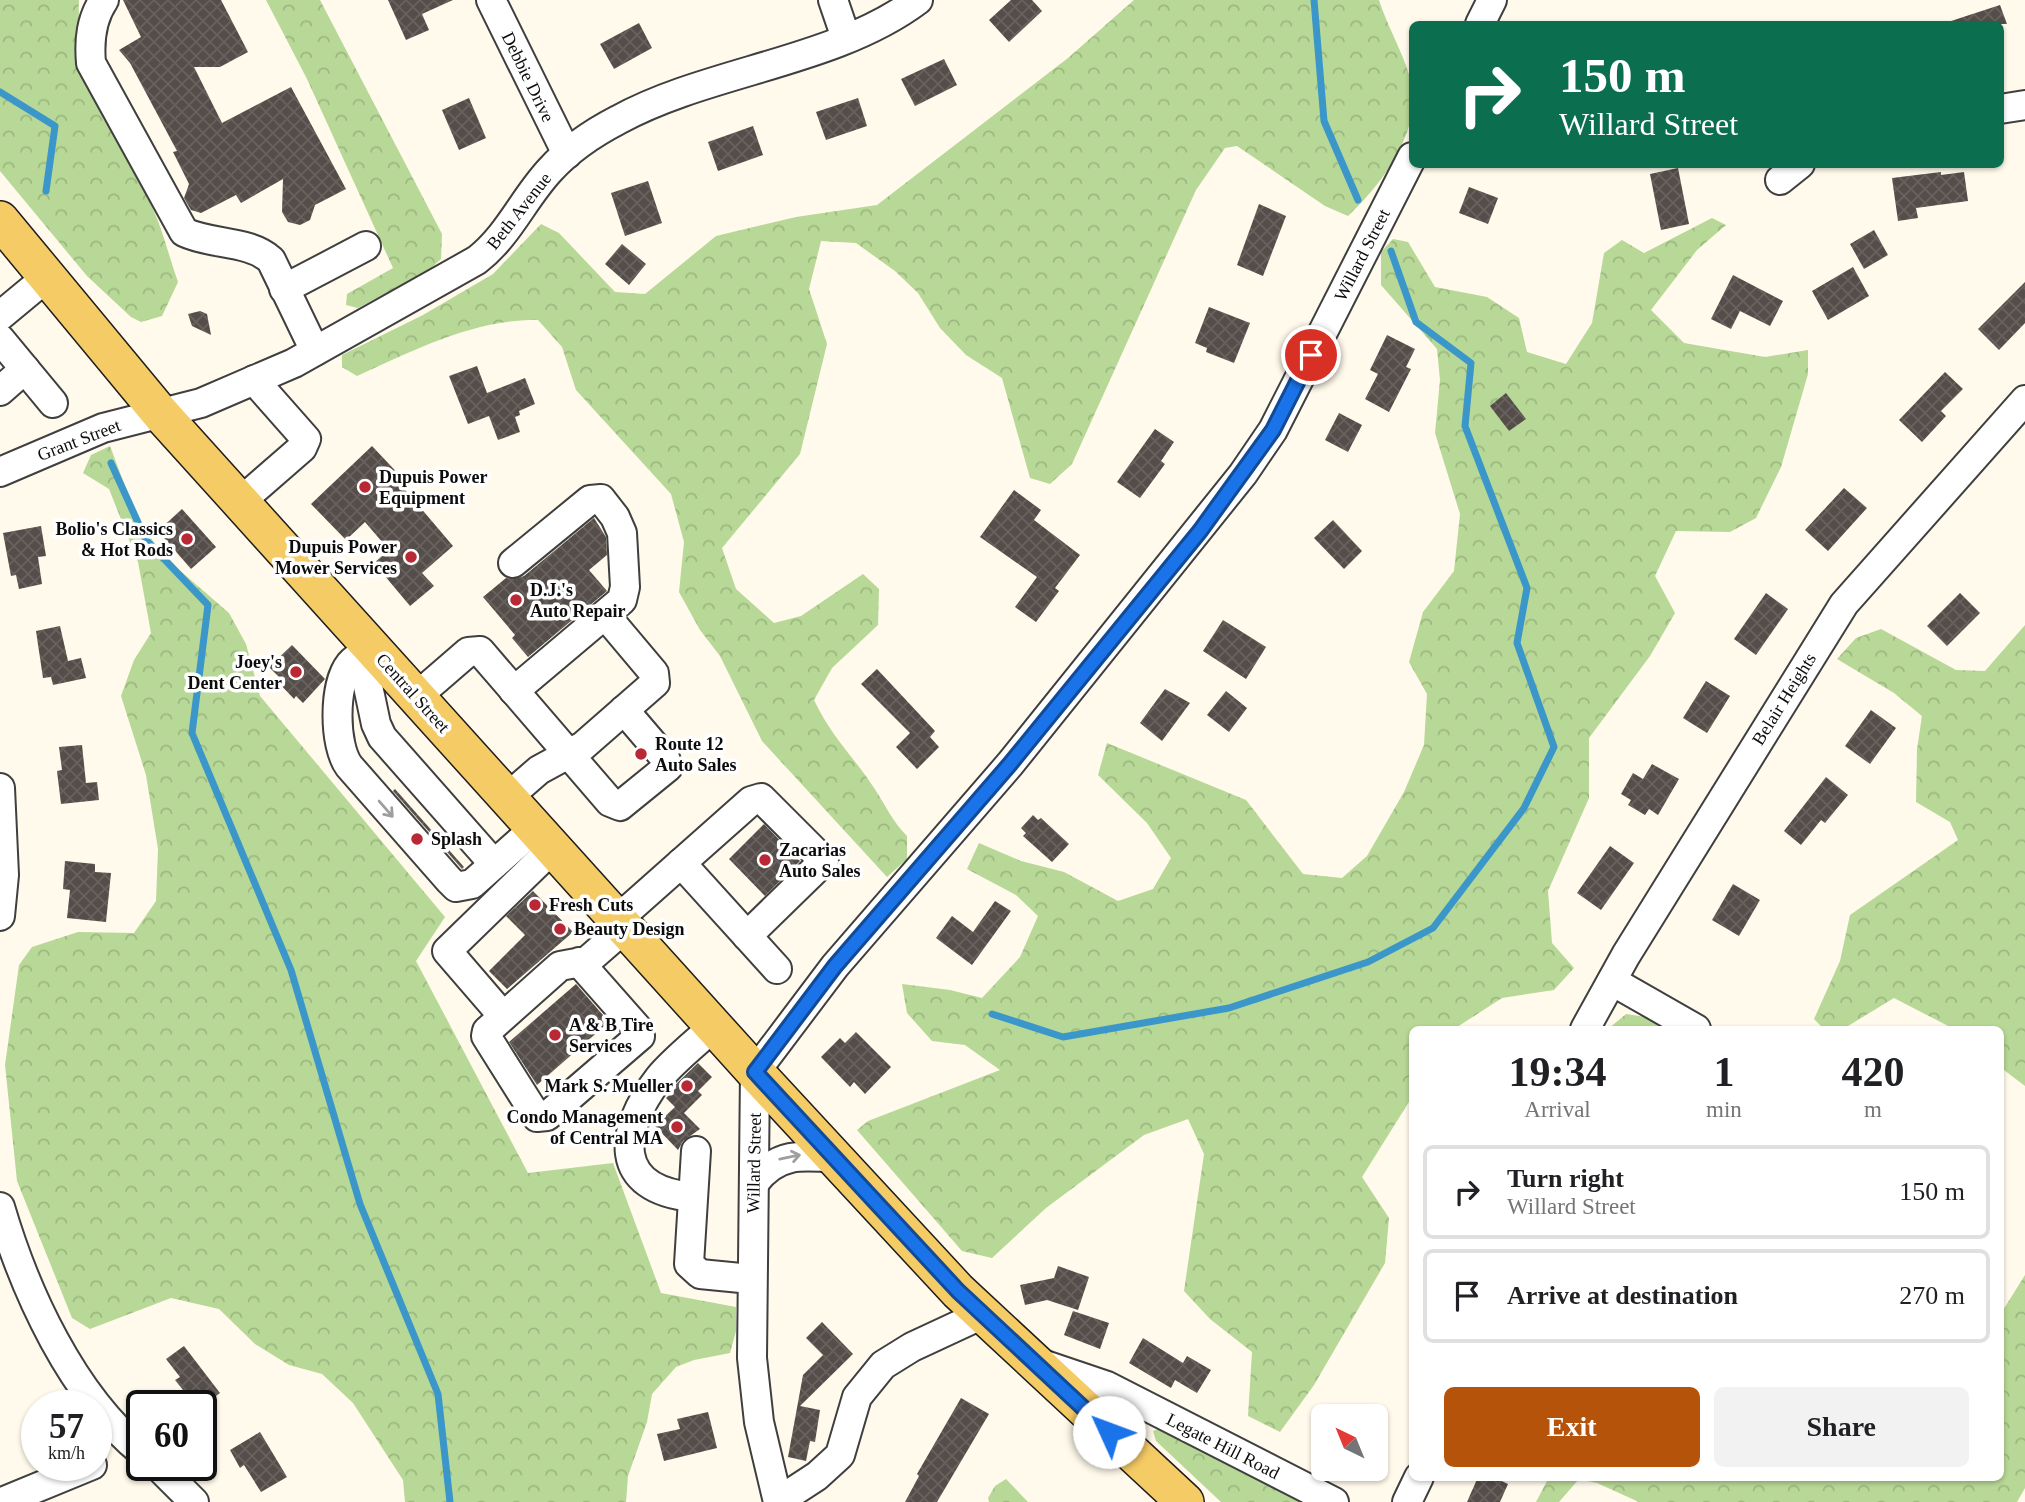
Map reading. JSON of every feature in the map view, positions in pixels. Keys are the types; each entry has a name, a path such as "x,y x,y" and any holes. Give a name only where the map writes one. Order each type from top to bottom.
{"main road":[{"name":"Central Street","path":"0,220 160,413 755,1072 983,1314 1185,1502"}],"street":[{"path":"104,0 96,12 90,43 92,63 184,232 198,239 261,251 271,260 316,351"},
{"name":"Debbie Drive","path":"491,0 567,154"},
{"path":"833,0 846,38"},
{"name":"Beth Avenue","path":"160,413 201,403 316,351 477,260 495,245 550,170 593,134 646,107 846,38 880,23 918,0"},
{"path":"1482,21 1492,0"},
{"path":"2004,108 2025,104"},
{"name":"Willard Street","path":"787,1500 770,1473 759,1422 752,1358 755,1072 835,966 1010,764 1243,474 1273,430 1409,163"},
{"path":"284,289 366,246"},
{"path":"0,316 47,277"},
{"path":"0,339 53,403"},
{"path":"0,391 25,369"},
{"path":"240,502 302,448 306,439 305,434 254,380"},
{"name":"Belair Heights","path":"1587,1026 1844,604 2025,400"},
{"name":"Grant Street","path":"0,472 103,428 160,413"},
{"path":"513,563 590,500 601,499 615,517 622,533 625,587 622,600 514,691"},
{"path":"508,797 539,770 569,755 653,687 656,677 606,616"},
{"path":"373,648 349,666 340,694 341,751 361,780 456,887 472,884 494,864 544,838"},
{"path":"373,648 365,657 364,667 379,732 494,864"},
{"path":"416,696 473,650 480,651 610,802 625,805 668,767 665,758 624,710"},
{"path":"0,788 4,875 0,916"},
{"path":"579,962 639,1030 639,1036 547,1116 533,1115 486,1036 487,1031 560,966 579,962 587,961 681,863 751,801 761,798 822,859 819,869 747,936"},
{"path":"503,1016 447,951 544,838"},
{"path":"681,863 777,969"},
{"path":"1612,981 1691,1026"},
{"path":"692,1197 662,1193 647,1183 632,1166 629,1154 631,1134 652,1088 714,1026"},
{"path":"696,1151 688,1258 692,1268 700,1274 751,1279"},
{"path":"755,1182 764,1169 782,1158 803,1155 835,1158"},
{"path":"0,1208 21,1273 55,1340 96,1402 126,1436"},
{"path":"787,1500 840,1455 858,1397 883,1365 912,1347 983,1314"},
{"name":"Legate Hill Road","path":"1034,1361 1107,1386 1334,1502"},
{"path":"2,1502 53,1481"},
{"path":"174,1481 194,1502"},
{"path":"1407,1502 1417,1481"}],"green space":[{"path":"0,0 79,0 85,58 94,86 158,221 178,282 162,316 141,322 131,317 87,276 0,171"},
{"path":"266,0 320,0 442,234 441,259 428,271 358,308 346,305 347,294 393,268 307,79"},
{"path":"1134,0 1379,0 1409,73 1409,125 1404,140 1385,174 1348,216 1325,206 1237,146 1225,148 1196,190 1072,464 1050,484 1030,478 1002,378 966,355 940,328 918,293 895,271 856,243 821,241 809,289 827,344 800,454 722,548 736,589 774,623 801,616 863,574 879,589 878,625 832,668 814,700 828,726 907,836 907,859 887,877 762,741 720,656 700,630 679,592 684,542 671,494 576,390 562,347 538,320 514,321 468,330 357,376 342,367 342,355 423,315 493,274 541,224 559,233 615,292 645,294 716,236 796,217 877,205 1068,58"},
{"path":"1712,218 1726,225 1697,250 1651,310 1684,343 1765,357 1808,350 1808,374 1781,467 1756,518 1730,532 1676,531 1655,576 1675,613 1650,656 1589,738 1589,798 1548,891 1552,943 1574,968 1554,990 1502,998 1459,1026 1409,1026 1409,1102 1362,1177 1389,1218 1385,1263 1314,1385 1280,1432 1248,1416 1252,1352 1210,1319 1184,1291 1204,1154 1188,1119 1144,1135 1046,1208 992,1258 962,1251 857,1130 868,1121 1000,1070 965,1045 932,1041 907,1013 902,984 950,990 982,998 1020,957 1038,916 1016,895 967,869 979,843 1021,861 1064,872 1118,901 1153,889 1171,858 1147,823 1098,775 1107,743 1246,800 1303,874 1342,878 1367,856 1404,792 1424,745 1427,694 1409,662 1423,612 1454,571 1460,514 1435,433 1440,380 1437,349 1381,285 1381,252 1393,239 1408,242 1435,287 1487,297 1519,318 1527,352 1566,364 1592,323 1604,253 1622,240 1644,253"},
{"path":"110,446 136,515 162,555 229,613 246,644 260,696 445,917 416,961 528,1173 613,1163 661,1293 736,1307 736,1331 730,1353 694,1360 676,1367 652,1394 647,1422 628,1476 626,1502 405,1502 403,1480 353,1403 322,1374 289,1365 255,1344 219,1309 171,1298 90,1329 72,1318 17,1181 5,1065 19,965 32,947 78,932 134,933 156,901 158,849 146,775 121,696 134,660 151,633 138,562 109,489 83,473 91,455"},
{"path":"2025,625 2025,1086 2004,1070 2004,1026 1948,1026 1894,998 1848,1026 1821,1026 1814,1019 1840,961 1850,915 1958,840 1950,822 1916,802 1917,749 1922,716 1894,693 1837,659 1856,638 1881,629 1956,670 1985,671"},
{"path":"1626,1014 1646,1017 1661,1026 1612,1026"},
{"path":"2025,1275 2025,1488 2017,1502 1639,1502 1588,1481 2004,1481 2004,1309"},
{"path":"1158,1429 1310,1502 1221,1502 1156,1441 1153,1431"},
{"path":"1006,1479 1028,1502 989,1502 988,1498 995,1486"},
{"path":"1547,1481 1577,1481 1559,1502 1536,1502"}],"building":[{"path":"123,0 221,0 248,52 220,67 194,67 222,123 291,87 346,189 315,205 310,220 300,225 288,222 282,212 283,179 241,203 236,195 201,213 191,210 184,198 189,184 173,152 177,151 130,63 119,50 141,37"},
{"path":"388,0 453,0 422,14 429,30 406,40"},
{"path":"1011,0 1032,0 1042,11 1009,42 989,20"},
{"path":"2000,5 2007,24 2004,24 2004,21 1951,21"},
{"path":"639,23 652,48 614,69 600,44"},
{"path":"944,59 957,85 915,106 901,79"},
{"path":"469,98 486,138 459,150 442,110"},
{"path":"858,98 867,126 826,140 816,112"},
{"path":"753,126 763,155 718,171 708,142"},
{"path":"1678,168 1689,224 1661,230 1650,174"},
{"path":"1941,172 1941,175 1964,172 1968,201 1916,208 1918,218 1898,221 1892,178"},
{"path":"648,181 662,223 625,236 611,193"},
{"path":"1469,187 1498,198 1488,224 1459,213"},
{"path":"1259,204 1286,216 1263,276 1237,265"},
{"path":"1874,230 1888,255 1864,269 1850,244"},
{"path":"622,244 646,264 629,285 605,264"},
{"path":"1853,267 1869,296 1828,320 1812,291"},
{"path":"1733,275 1783,301 1770,326 1740,311 1731,329 1711,319"},
{"path":"2025,282 2025,323 1999,350 1978,329"},
{"path":"1209,307 1250,323 1234,363 1206,352 1207,348 1195,343"},
{"path":"200,311 207,314 211,335 192,326 188,314"},
{"path":"1387,335 1415,349 1406,367 1411,369 1389,412 1365,399 1378,374 1370,370"},
{"path":"477,366 487,393 525,378 535,404 519,411 520,415 515,417 520,432 498,440 489,416 468,424 449,376"},
{"path":"1945,372 1963,389 1941,411 1946,416 1922,442 1899,420"},
{"path":"1506,393 1526,419 1509,431 1490,406"},
{"path":"1339,413 1362,425 1348,452 1325,440"},
{"path":"1155,429 1174,442 1161,461 1165,464 1140,498 1117,482"},
{"path":"372,446 406,482 402,486 453,546 422,573 434,586 410,606 374,563 389,550 365,522 346,540 311,504"},
{"path":"1844,488 1867,508 1828,551 1805,530"},
{"path":"1014,490 1041,510 1034,520 1080,555 1055,588 1059,591 1036,622 1015,607 1037,577 980,537"},
{"name":"Bolio's Classics & Hot Rods","path":"182,509 216,547 191,569 158,531"},
{"name":"D.J.'s Auto Repair","path":"594,518 606,537 607,555 589,570 607,591 528,657 512,638 515,635 483,597 506,578 524,576"},
{"path":"1333,520 1362,551 1344,569 1314,538"},
{"path":"41,526 46,556 38,557 42,584 19,589 16,575 11,576 3,533"},
{"path":"1766,593 1788,609 1756,655 1734,639"},
{"path":"1960,593 1980,613 1947,646 1927,626"},
{"path":"1223,620 1266,647 1246,679 1203,651"},
{"path":"60,626 68,661 81,658 86,678 53,685 51,677 43,678 36,631"},
{"name":"Joey's Dent Center","path":"292,645 325,679 303,703 296,696 294,699 276,680 279,677 269,667"},
{"path":"877,669 935,731 930,737 939,747 917,769 896,747 910,733 861,684"},
{"path":"1706,681 1730,696 1707,733 1683,718"},
{"path":"1165,689 1190,703 1162,741 1140,723"},
{"path":"1226,691 1247,708 1229,732 1207,715"},
{"path":"1871,710 1896,728 1870,764 1845,746"},
{"path":"82,745 86,783 97,782 99,800 61,804 57,771 62,770 59,747"},
{"path":"1652,764 1679,779 1658,815 1649,809 1645,815 1628,805 1631,800 1621,794 1633,773 1643,779"},
{"path":"1826,777 1848,795 1825,823 1821,820 1801,845 1784,831"},
{"path":"395,789 464,867 462,869 393,791"},
{"path":"1033,815 1038,820 1041,818 1069,844 1052,862 1023,836 1026,833 1021,828"},
{"name":"Zacarias Auto Sales","path":"764,824 800,861 765,896 729,859"},
{"path":"1610,846 1634,863 1601,910 1577,893"},
{"path":"65,861 95,864 95,872 111,873 106,922 67,918 70,890 63,889"},
{"path":"1733,884 1760,900 1739,936 1712,920"},
{"path":"533,891 573,932 507,989 489,971 525,935 506,916"},
{"path":"995,901 1011,911 972,965 936,938 952,916 973,932"},
{"name":"A & B Tire Services","path":"576,984 609,1022 537,1085 509,1042"},
{"path":"856,1032 891,1067 865,1094 854,1082 850,1087 821,1057 840,1038 845,1043"},
{"path":"698,1063 712,1077 698,1091 702,1095 684,1113 700,1129 683,1141 678,1150 655,1126 675,1107 666,1098 674,1090 672,1088"},
{"path":"1058,1266 1089,1277 1078,1310 1047,1300 1025,1305 1020,1285 1054,1278"},
{"path":"1073,1311 1109,1323 1100,1349 1064,1335"},
{"path":"822,1322 853,1354 800,1406 820,1410 815,1442 810,1441 806,1461 788,1457 803,1375 823,1355 806,1338"},
{"path":"1143,1338 1183,1363 1187,1356 1211,1370 1197,1393 1175,1380 1171,1388 1129,1363"},
{"path":"184,1346 220,1393 217,1395 217,1390 183,1390 175,1380 180,1377 166,1359"},
{"path":"961,1398 989,1414 937,1502 905,1502 919,1476 917,1474"},
{"path":"708,1412 717,1448 664,1461 657,1434 680,1429 677,1419"},
{"path":"260,1432 287,1477 261,1492 244,1465 240,1468 230,1450"},
{"path":"1476,1481 1502,1481 1508,1484 1500,1502 1467,1502"}],"waterway":[{"path":"1314,0 1324,121 1358,200"},
{"path":"0,92 55,126 46,191"},
{"path":"992,1014 1063,1037 1229,1008 1368,962 1433,928 1524,808 1554,747 1517,643 1527,588 1465,426 1471,363 1416,322 1391,251"},
{"path":"111,463 146,540 208,605 192,733 291,970 360,1204 438,1394 450,1502"}],"place":[{"name":"Dupuis Power Equipment","path":"365,487"},
{"name":"Bolio's Classics & Hot Rods","path":"187,539"},
{"name":"Dupuis Power Mower Services","path":"411,557"},
{"name":"D.J.'s Auto Repair","path":"516,600"},
{"name":"Joey's Dent Center","path":"296,672"},
{"name":"Route 12 Auto Sales","path":"641,754"},
{"name":"Splash","path":"417,839"},
{"name":"Zacarias Auto Sales","path":"765,860"},
{"name":"Fresh Cuts","path":"535,905"},
{"name":"Beauty Design","path":"560,929"},
{"name":"A & B Tire Services","path":"555,1035"},
{"name":"Mark S. Mueller","path":"687,1086"},
{"name":"Condo Management of Central MA","path":"677,1127"}],"route":[{"path":"1109,1432 958,1291 755,1072 835,966 1010,764 1200,531 1273,430 1311,355"}]}
